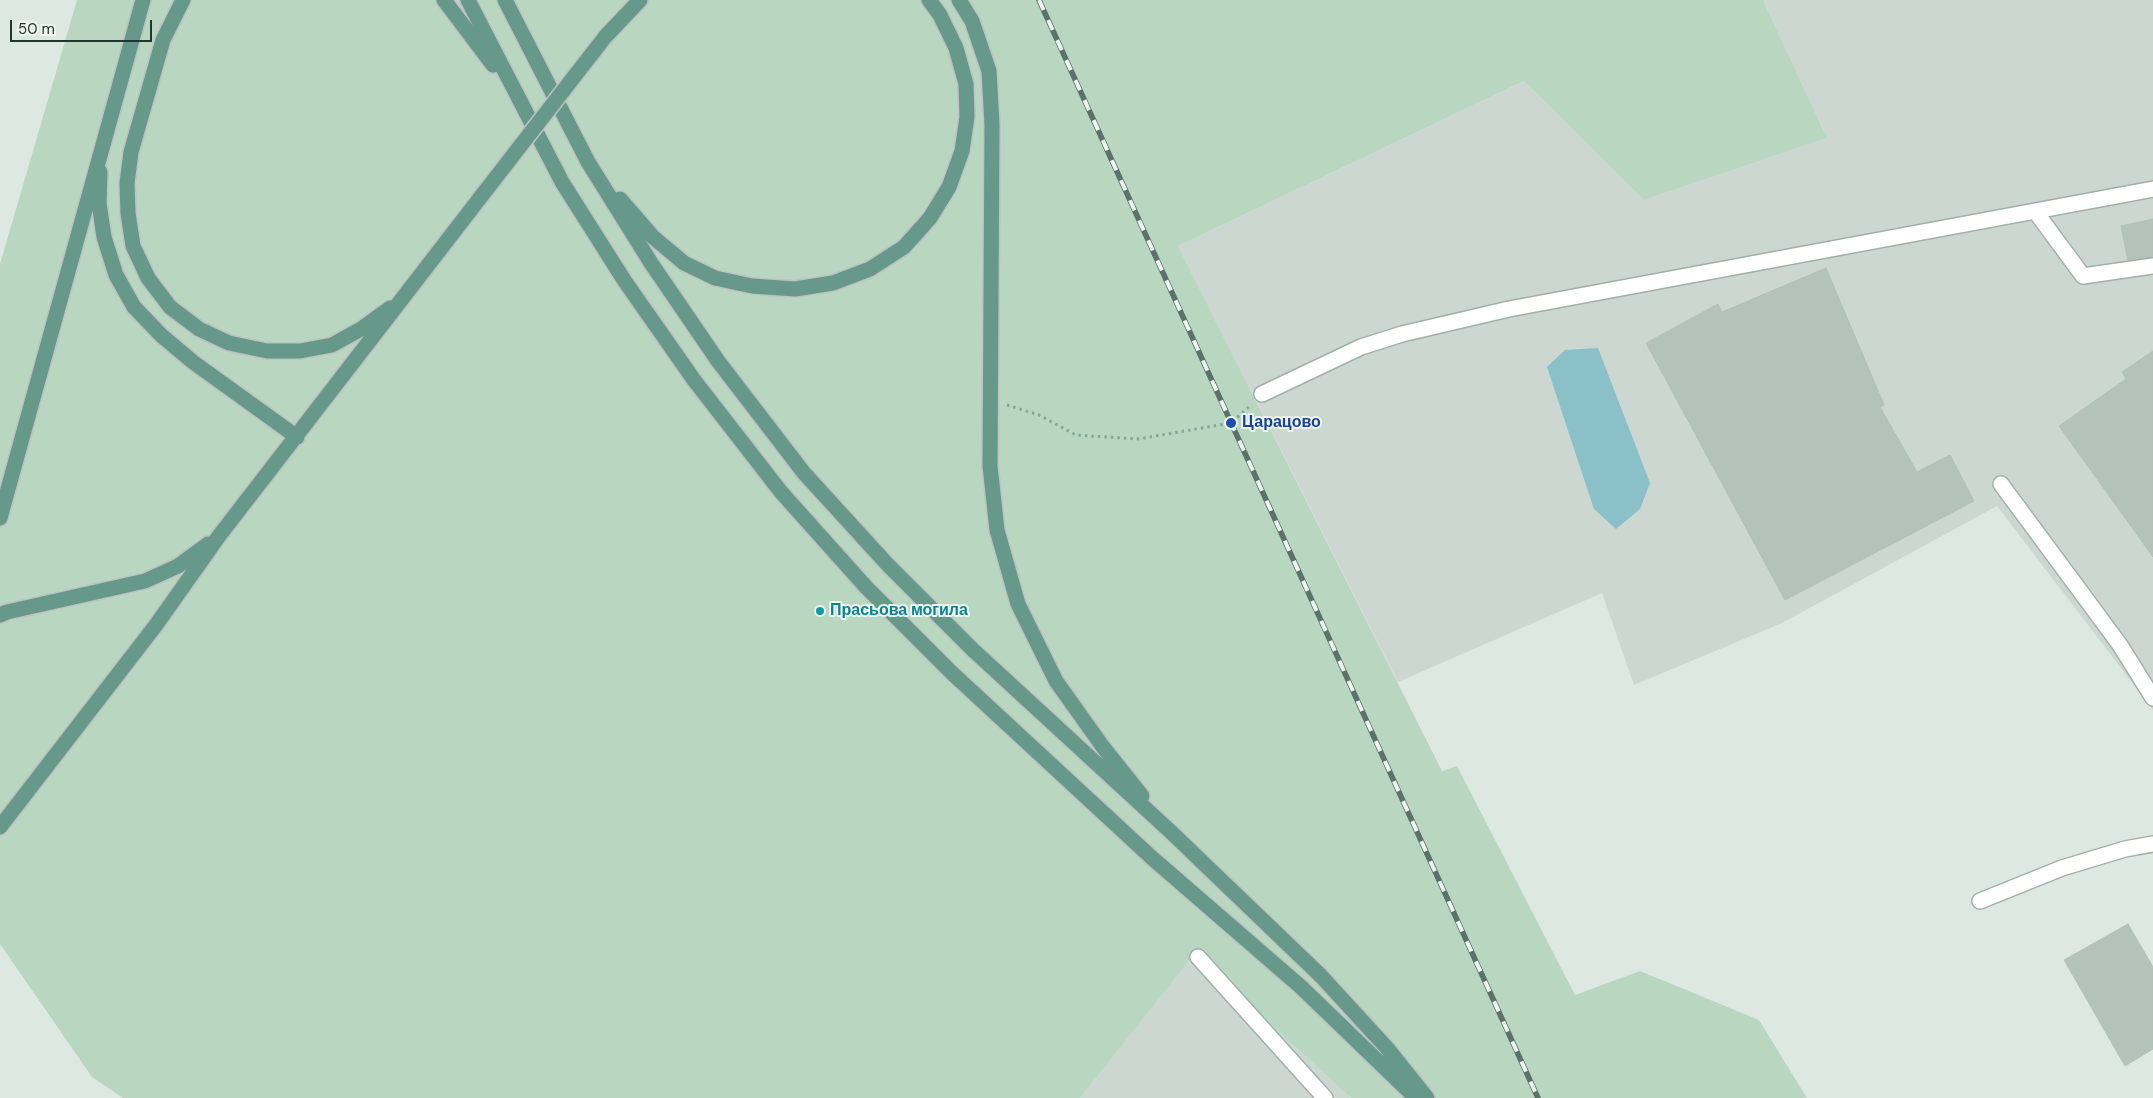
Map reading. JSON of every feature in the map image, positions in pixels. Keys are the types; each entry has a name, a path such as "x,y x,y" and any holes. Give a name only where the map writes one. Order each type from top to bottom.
{"main road":[{"path":"183,0 163,40 131,152 127,182 128,214 133,246 148,278 170,307 198,329 229,343 267,351 300,351 332,346 404,298"},
{"path":"444,0 517,98"},
{"path":"468,0 562,182 624,280 694,380 781,492 866,587 952,673 1151,857 1301,986 1416,1098"},
{"path":"505,0 588,162 651,263 718,361 804,473 888,566 972,649 1171,832 1321,976 1387,1048 1427,1098"},
{"path":"0,827 156,625 219,536 633,0"},
{"path":"605,37 640,0"},
{"path":"588,162 653,237 684,263 715,278 752,286 795,289 833,283 870,269 904,247 930,218 949,187 962,151 967,117 966,84 956,48 940,15 929,0"},
{"path":"959,0 972,21 989,71 992,125 990,466 997,530 1018,604 1056,681 1103,747 1171,832"},
{"path":"0,518 142,1"},
{"path":"101,146 99,203 104,237 116,275 134,306 162,336 193,362 297,437"},
{"path":"0,615 145,581 178,566 219,536"}],"street":[{"path":"1262,394 1361,348 1402,334 1509,310 2153,189"},
{"path":"2034,211 2083,276 2153,266"},
{"path":"2001,484 2120,645 2153,698"},
{"path":"1980,901 2062,868 2153,844"},
{"path":"1198,957 1322,1097"}],"path":[{"path":"990,400 1039,415 1076,435 1138,439 1231,423 1262,394"}],"shaded area":[{"path":"1763,0 2153,0 2153,710 1997,506 1782,623 1634,685 1602,593 1398,682 1178,246 1524,81 1644,200 1827,138"},
{"path":"1193,953 1351,1098 1080,1098"}],"green space":[{"path":"77,0 1763,0 1827,138 1644,200 1524,81 1178,246 1442,771 1457,766 1575,995 1640,971 1759,1020 1807,1098 1351,1098 1194,954 1080,1098 123,1098 92,1077 0,944 0,264"}],"water":[{"path":"1598,348 1650,483 1640,509 1616,529 1594,509 1547,367 1565,350"}],"building":[{"path":"2153,219 2153,257 2128,260 2121,226"},
{"path":"1826,268 1884,405 1880,407 1917,472 1950,455 1974,501 1785,600 1646,343 1718,304 1722,312"},
{"path":"2153,351 2153,557 2059,426 2126,379 2122,372"},
{"path":"2128,924 2153,967 2153,1049 2125,1066 2064,960"}],"railway":[{"path":"1039,0 1538,1098"}],"place":[{"name":"Царацово","path":"1231,423"},
{"name":"Прасьова могила","path":"820,611"}]}
